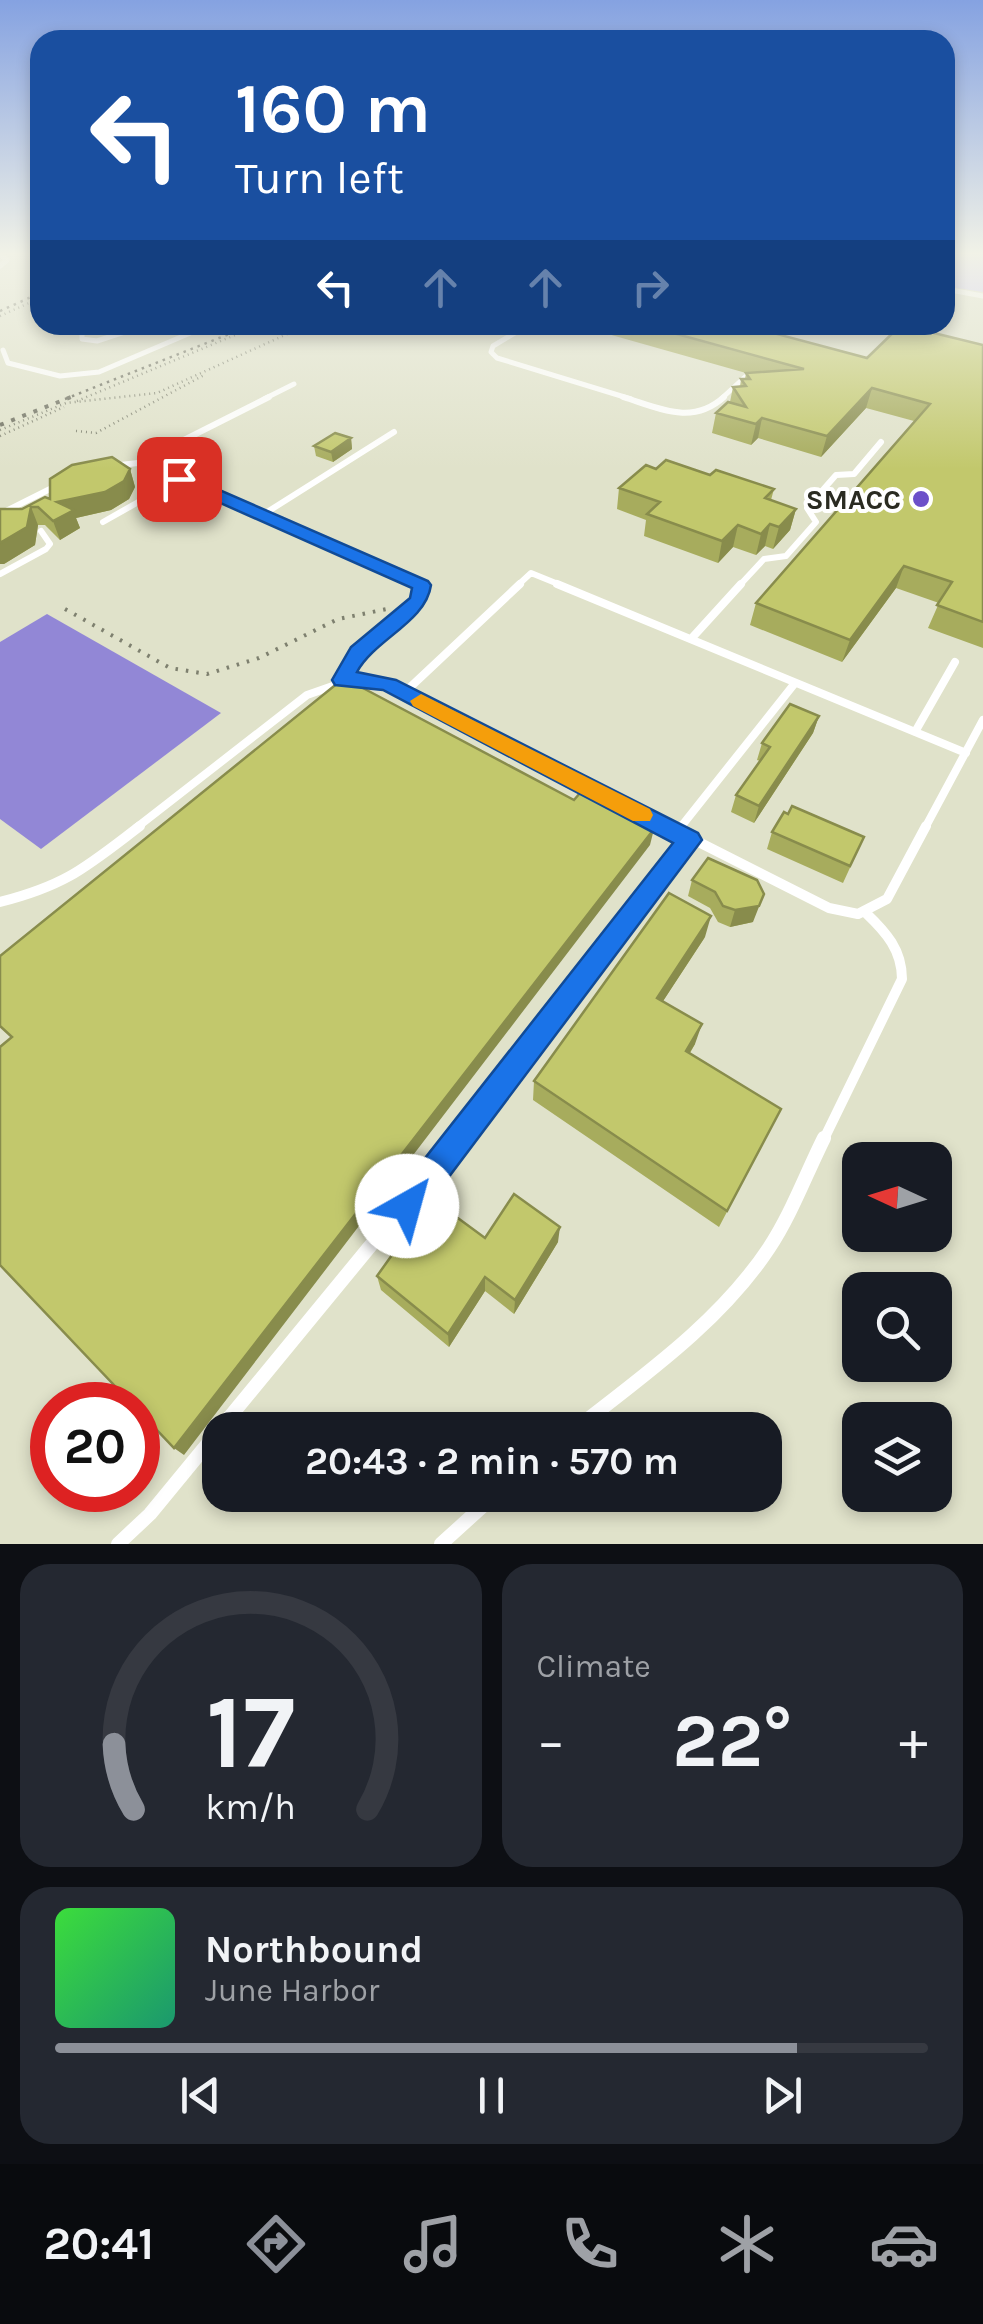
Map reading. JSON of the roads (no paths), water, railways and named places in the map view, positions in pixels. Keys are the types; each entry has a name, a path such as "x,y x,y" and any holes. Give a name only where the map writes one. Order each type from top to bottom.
{"lane":[{"path":"81,335 97,341 115,335"},
{"path":"3,350 8,363 60,376 99,372 186,335"},
{"path":"511,335 492,346 491,352 497,358 682,415 709,410 745,377"},
{"path":"105,468 155,461 168,448 294,384"},
{"path":"264,514 394,432"},
{"path":"691,639 764,559 786,556 816,522 807,508 836,475 854,474 881,442"},
{"path":"155,461 160,469 179,479 422,585 423,592 405,615 358,652 342,680"},
{"path":"103,522 179,479"},
{"path":"0,514 64,482"},
{"path":"0,574 46,549 50,544 41,530"},
{"path":"404,692 532,573 966,753"},
{"path":"915,732 955,662"},
{"path":"0,902 47,890 75,876 307,695 342,680 373,680 404,692 829,908 866,912 887,900 983,720"},
{"path":"676,833 796,682"},
{"path":"118,1544 150,1514 407,1206 690,840"},
{"path":"596,1412 712,1318 743,1286 772,1246 902,979 903,962 896,945 866,912"},
{"path":"441,1544 476,1512"}],"railway":[{"path":"65,399 227,335"},
{"path":"0,425 71,397"}],"place":[{"name":"SMACC","path":"921,499"}]}
